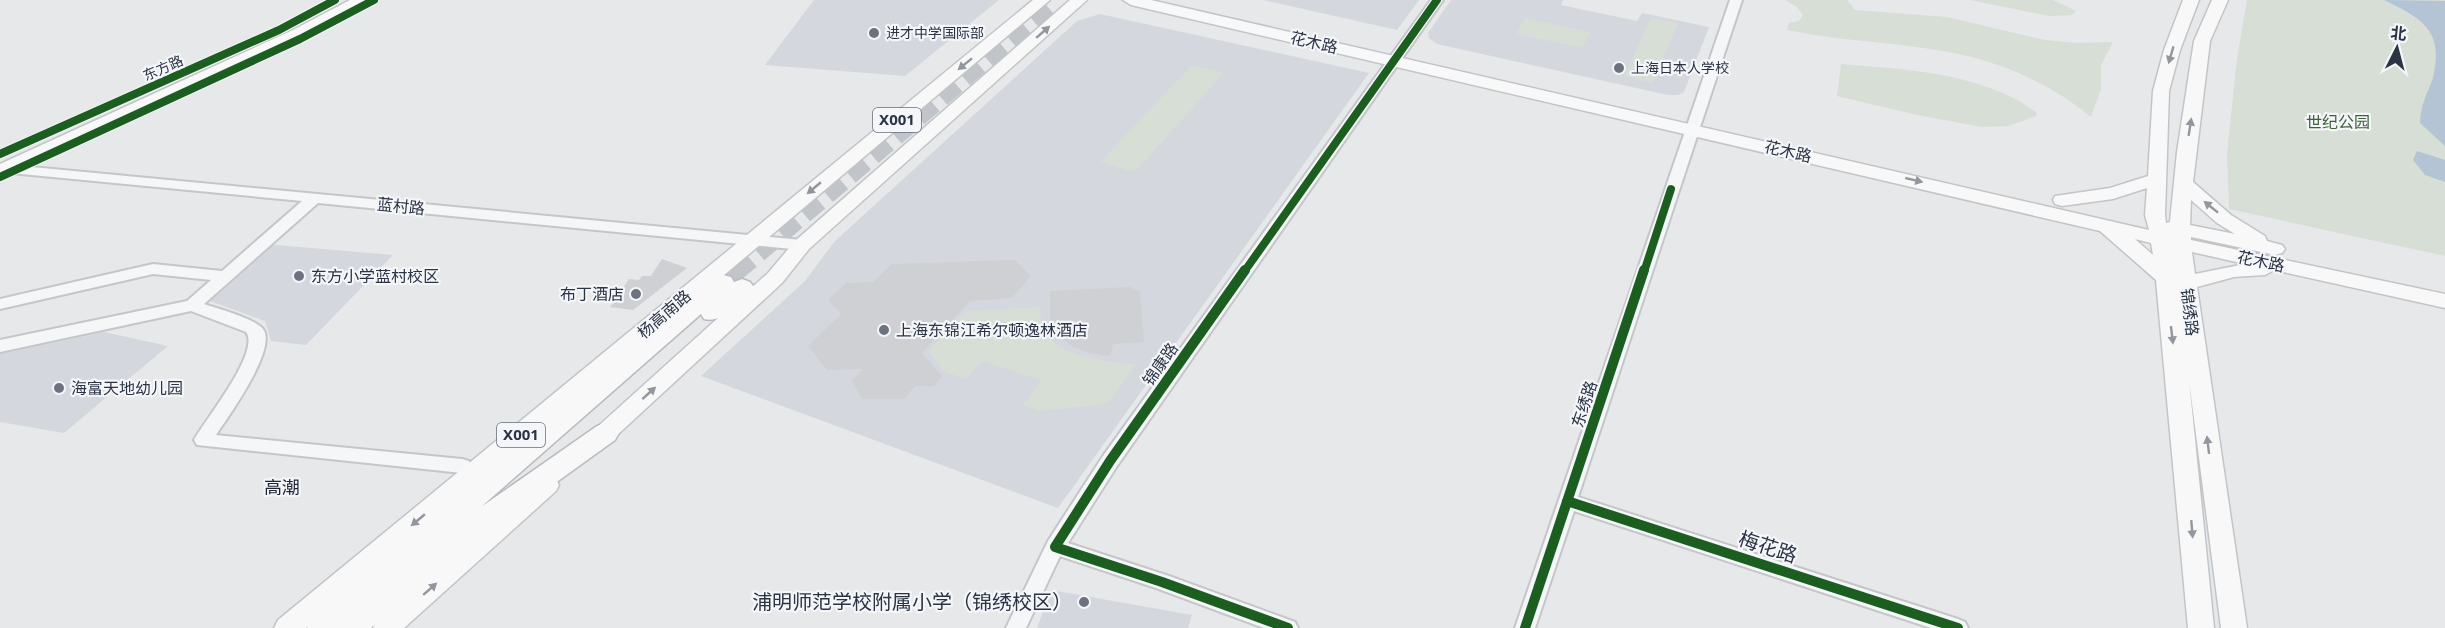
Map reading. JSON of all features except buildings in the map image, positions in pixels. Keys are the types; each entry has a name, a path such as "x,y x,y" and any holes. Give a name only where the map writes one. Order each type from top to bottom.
{"highway":[{"name":"杨高南路","path":"350,628 424,553 733,284"},
{"path":"424,553 555,406"},
{"path":"424,553 606,433"},
{"name":"杨高南路","path":"322,628 424,553"}],"main road":[{"name":"东方路","path":"2,167 287,31 345,0"},
{"name":"东方路","path":"2,167 299,33 363,0"},
{"name":"杨高南路","path":"287,628 1042,0"},
{"name":"X001","path":"386,628 606,433 775,278 802,245 1079,0"},
{"name":"花木路","path":"1131,0 1398,55 1695,122 2062,200 2158,231"},
{"name":"花木路","path":"1176,0 1398,55"},
{"name":"锦绣路","path":"2191,0 2172,50 2161,91 2156,179 2158,231 2176,280 2234,628"},
{"name":"锦绣路","path":"2201,628 2176,364 2176,280 2182,252 2186,152 2202,41 2220,0"},
{"name":"花木路","path":"1695,122 2096,223 2274,249 2445,287"},
{"path":"2062,200 2113,193 2156,179"},
{"path":"2185,185 2224,219 2274,249"},
{"path":"2096,223 2121,237 2176,280 2285,266"},
{"name":"花木路","path":"2182,236 2285,266 2445,301"}],"street":[{"name":"锦康路","path":"1016,628 1055,547 1110,461 1437,0"},
{"name":"东绣路","path":"1525,628 1736,0"},
{"name":"蓝村路","path":"2,167 802,245"},
{"path":"0,346 192,305 315,198"},
{"path":"0,304 153,269 226,276"},
{"path":"192,305 252,328 256,333 258,344 237,391 203,440 462,466"},
{"name":"梅花路","path":"1567,501 1958,628"},
{"path":"1055,547 1162,582 1288,628"}],"shaded area":[{"name":"进才中学国际部","path":"814,0 999,0 905,76 765,65"},
{"path":"1263,0 1419,0 1397,30"},
{"name":"上海日本人学校","path":"1451,0 1563,0 1561,5 1637,21 1642,13 1709,27 1684,92 1678,95 1668,95 1437,44 1429,38 1428,33"},
{"path":"1100,14 1369,73 1058,508 701,376 805,281 835,241 1077,21"},
{"name":"东方小学蓝村校区","path":"264,244 393,255 306,345 271,341 265,321 199,297"},
{"name":"海富天地幼儿园","path":"104,332 168,346 64,433 0,422 0,354"},
{"name":"浦明师范学校附属小学（锦绣校区）","path":"1051,590 1192,615 1188,628 1037,628"}],"green space":[{"path":"1785,0 1847,0 1855,10 1947,17 2045,40 2077,43 2113,42 2101,65 2101,89 2091,117 2045,86 2012,70 1977,58 1938,50 1787,30 1789,23 1799,21 1803,15 1797,7"},
{"path":"1970,0 2053,0 2076,11 2072,15 2049,16"},
{"name":"世纪公园","path":"2247,0 2445,0 2445,256 2229,209 2227,154 2237,58"},
{"path":"1525,18 1591,32 1582,48 1516,34"},
{"path":"1651,18 1678,23 1653,83 1624,76"},
{"path":"1841,64 1927,72 1969,81 2013,98 2037,113 2036,116 2008,126 1982,127 1917,115 1837,96"},
{"path":"1192,65 1224,73 1135,172 1100,162"},
{"path":"1040,307 1042,324 1049,337 1060,346 1073,353 1105,361 1136,365 1110,401 1100,405 1039,411 1023,405 1042,381 982,361 966,379 945,372 928,352 966,311"}],"water":[{"path":"2384,0 2445,1 2445,146 2420,123 2436,62 2433,37 2419,20"},
{"path":"2417,151 2445,160 2445,182 2425,175 2413,160"}],"tunnel":[{"path":"735,272 1055,0"},
{"path":"723,282 737,270"}],"cycle path":[{"path":"0,154 279,30 335,0"},
{"path":"0,177 300,39 374,0"},
{"path":"1288,628 1162,582 1055,547 1110,461 1437,0"},
{"path":"1525,628 1671,189"},
{"path":"1567,501 1958,628"}],"place":[{"name":"进才中学国际部","path":"874,33"},
{"name":"上海日本人学校","path":"1619,68"},
{"name":"东方小学蓝村校区","path":"299,276"},
{"name":"布丁酒店","path":"636,294"},
{"name":"上海东锦江希尔顿逸林酒店","path":"884,330"},
{"name":"海富天地幼儿园","path":"59,388"},
{"name":"浦明师范学校附属小学（锦绣校区）","path":"1084,602"}],"district":[{"name":"高潮","path":"282,488"}]}
